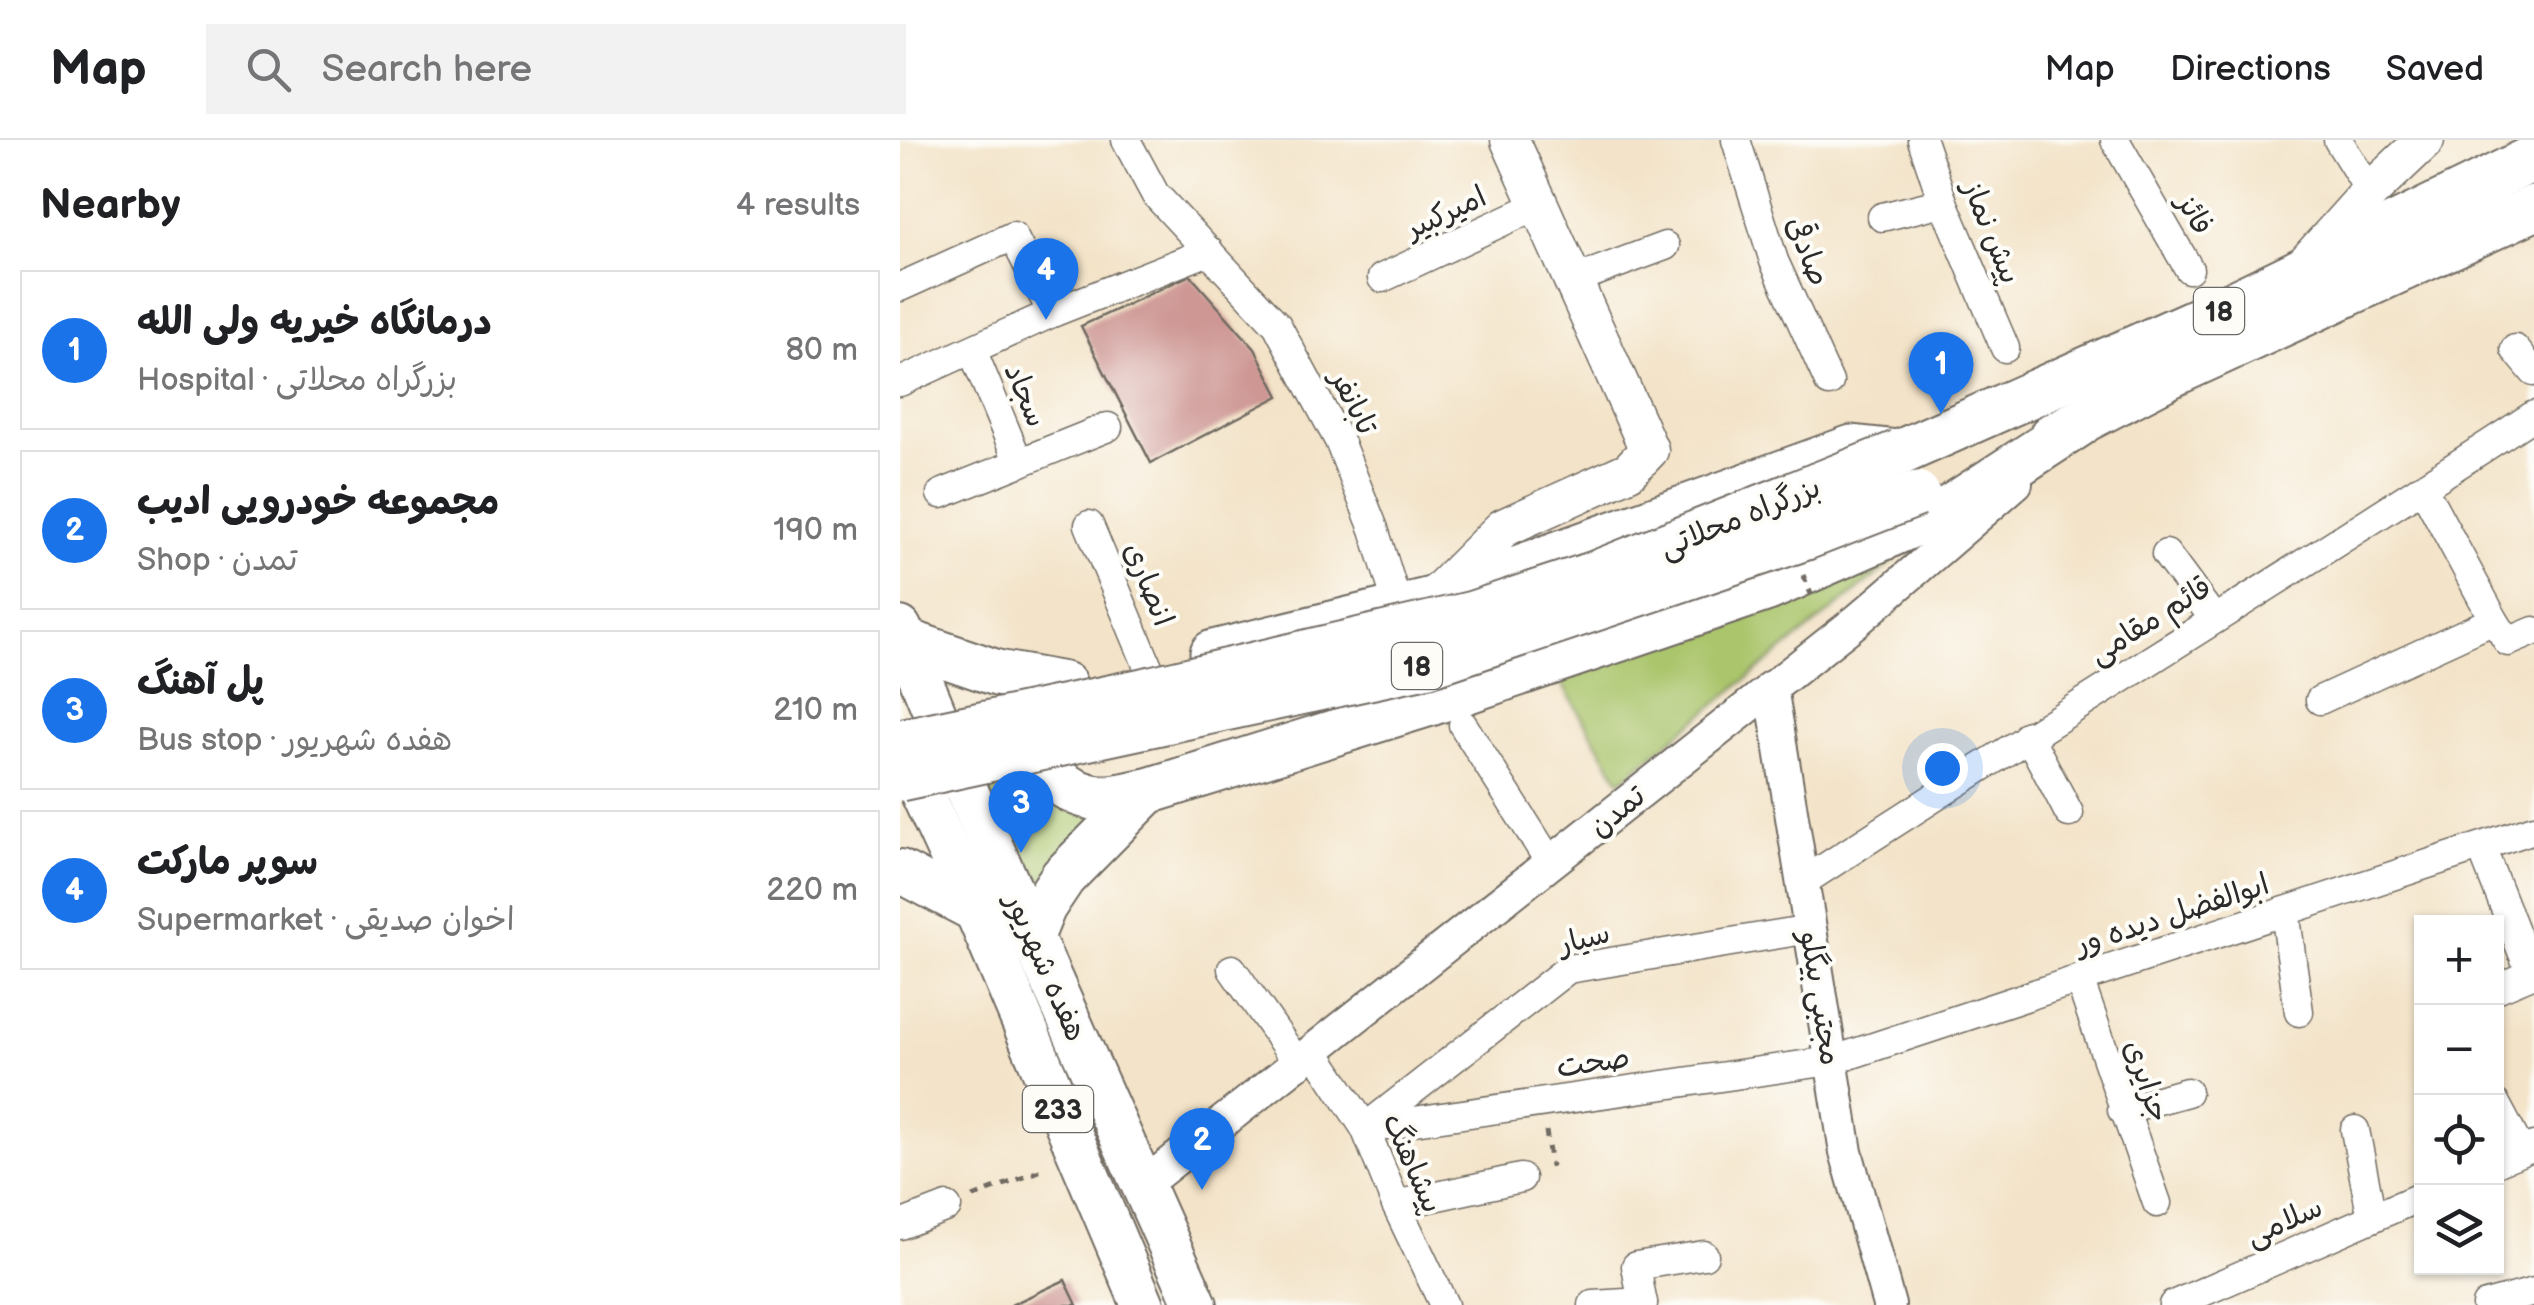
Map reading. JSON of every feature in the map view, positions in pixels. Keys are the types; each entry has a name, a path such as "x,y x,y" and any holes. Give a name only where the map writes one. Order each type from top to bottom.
{"highway":[{"name":"بزرگراه محلاتی","path":"900,778 1429,664 1806,537 1908,474 2219,311 2534,158"},
{"name":"بزرگراه محلاتی","path":"900,744 1473,614 1908,474 2080,424 2172,374 2534,208"},
{"path":"1908,474 1852,448 1726,497 1414,603 1064,685 1036,701 1027,716 1026,738 1055,778 1087,795 1102,798 1148,791 1432,702 1768,588 1950,508 2080,424"},
{"path":"903,635 997,673 1064,685"},
{"path":"1032,934 1042,907 1063,877 1148,791"}],"main road":[{"path":"1414,603 1503,528 1629,471 1649,450 1510,140"},
{"path":"2301,270 2370,192 2425,140"},
{"name":"هفده شهریور","path":"903,635 963,782 1196,1305"},
{"name":"هفده شهریور","path":"900,744 1144,1305"},
{"path":"900,871 976,912"}],"street":[{"name":"تابانفر","path":"1126,140 1154,194 1277,325 1330,424 1374,528 1414,603"},
{"name":"صادقی","path":"1736,140 1774,261 1829,382"},
{"name":"پیش نماز","path":"1922,140 1943,202 2005,348"},
{"name":"فائز","path":"2115,140 2188,268"},
{"path":"2338,140 2370,192"},
{"path":"1882,217 1943,202"},
{"name":"امیرکبیر","path":"1382,278 1538,205"},
{"path":"900,286 1013,236 1052,313"},
{"path":"1571,281 1665,246"},
{"path":"900,382 1052,313 1210,251"},
{"path":"2515,350 2534,372"},
{"name":"سجاد","path":"972,352 1019,463"},
{"name":"قائم مقامی","path":"1803,882 2534,415"},
{"name":"تمدن","path":"1144,1185 1858,619 2080,424"},
{"name":"سجاد","path":"941,494 1108,428"},
{"path":"2423,488 2508,642 2534,631"},
{"name":"انصاری","path":"1089,525 1149,668"},
{"path":"2166,554 2214,618"},
{"path":"2320,700 2494,620"},
{"name":"مجتبی بیگلو","path":"1771,687 1846,1152 1889,1305"},
{"path":"1463,725 1551,864"},
{"path":"2028,735 2069,814"},
{"name":"ابوالفضل دیده ور","path":"1831,1060 2534,829"},
{"path":"2481,847 2533,973 2504,986"},
{"path":"2284,911 2299,1012"},
{"name":"سیار","path":"1365,1128 1568,969 1810,929"},
{"name":"پیشاهنگ","path":"1232,969 1365,1128 1396,1206 1444,1305"},
{"name":"جزایری","path":"2078,979 2156,1203"},
{"name":"صحت","path":"1365,1128 1831,1060"},
{"path":"2122,1110 2187,1092"},
{"path":"2504,1123 2517,1153"},
{"path":"2355,1130 2372,1218"},
{"path":"1396,1206 1521,1178"},
{"name":"سلامی","path":"2173,1305 2414,1200"},
{"path":"900,1225 947,1207"},
{"path":"1593,1305 1643,1304 1636,1266 1704,1255"},
{"path":"2486,1305 2534,1292"}],"path":[{"path":"1542,1102 1551,1167"},
{"path":"947,1207 1078,1156"}],"green space":[{"path":"1941,523 1620,781 1559,679"},
{"path":"1026,782 1066,804 1104,817 1054,873 1032,883 986,787"}],"building":[{"path":"1190,275 1255,349 1279,396 1151,463 1081,326"},
{"path":"1065,1280 1077,1305 1011,1305"}],"place":[{"name":"سوپر مارکت","path":"1046,320"},
{"name":"درمانگاه خیریه ولی الله","path":"1941,414"},
{"name":"پل آهنگ","path":"1021,853"},
{"name":"مجموعه خودرویی ادیب","path":"1202,1190"}]}
